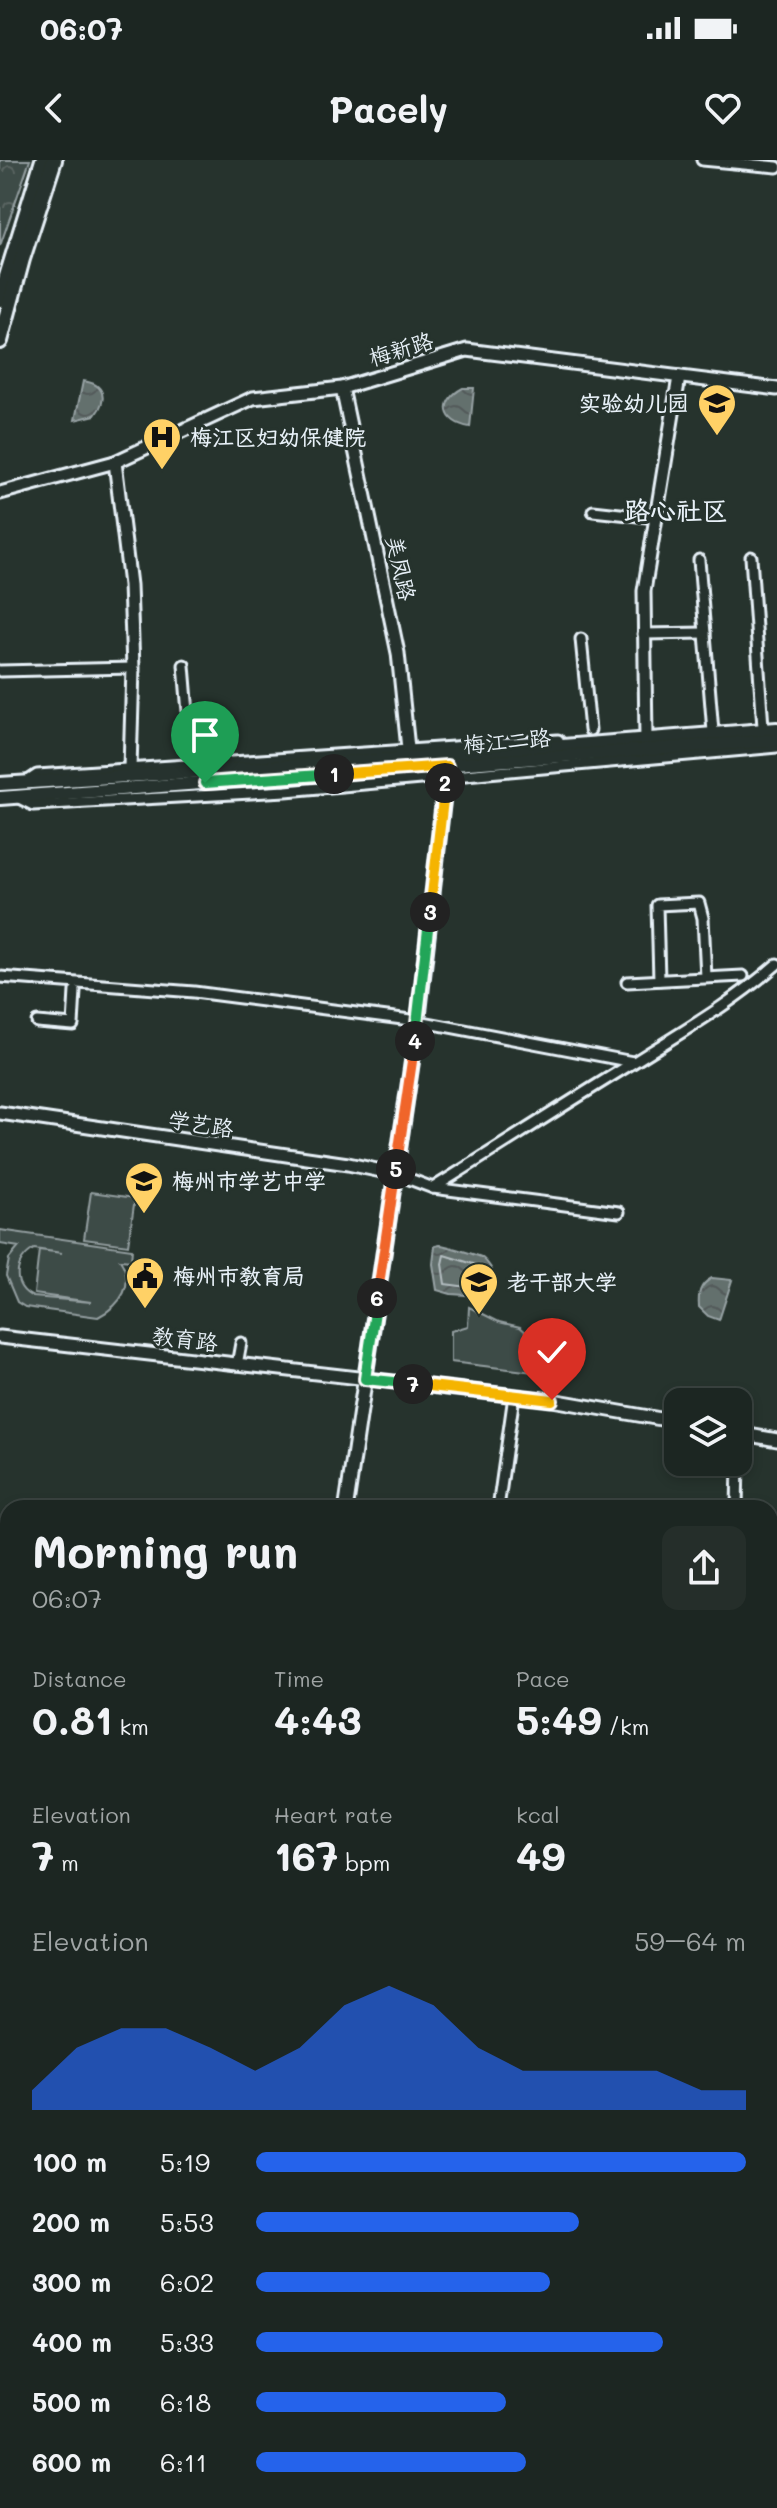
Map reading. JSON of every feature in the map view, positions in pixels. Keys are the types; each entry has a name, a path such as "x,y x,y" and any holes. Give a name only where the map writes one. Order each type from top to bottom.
{"main road":[{"path":"0,299 43,160"},
{"path":"0,341 54,160"},
{"name":"梅江二路","path":"0,784 128,772 409,758 777,727"},
{"name":"梅江二路","path":"0,798 446,771 777,740"},
{"path":"347,1500 418,1021 446,771"}],"street":[{"path":"702,160 777,167"},
{"name":"梅新路","path":"0,493 115,462 253,398 342,388 467,350 777,389"},
{"path":"646,740 644,591 679,377"},
{"name":"美凤路","path":"342,388 398,653 409,758"},
{"path":"115,462 130,585 133,668 128,772 777,727"},
{"path":"593,511 656,518"},
{"path":"751,557 763,727"},
{"path":"699,560 713,732"},
{"path":"643,634 705,633"},
{"path":"581,639 590,730"},
{"path":"184,665 192,761"},
{"path":"0,671 133,668"},
{"path":"446,771 777,747"},
{"path":"659,980 657,905 699,903 703,918 706,977"},
{"path":"433,1188 674,1039 745,992 777,964"},
{"path":"627,982 743,976"},
{"path":"0,977 194,992 418,1021 633,1062"},
{"path":"37,1022 73,1025 75,991"},
{"name":"学艺路","path":"0,1113 348,1164 396,1174"},
{"path":"396,1174 433,1188 619,1212"},
{"name":"教育路","path":"0,1337 552,1400 664,1420"},
{"path":"237,1365 241,1343"},
{"path":"499,1500 514,1396"},
{"path":"752,1436 777,1440"},
{"path":"737,1500 738,1476"}],"green space":[{"path":"0,160 30,160 0,246"},
{"path":"91,1192 135,1198 128,1245 84,1239"},
{"path":"0,1230 132,1249 131,1261 120,1260 127,1277 124,1293 98,1317 25,1307 17,1302 6,1276 9,1259 19,1247 0,1244","holes":["34,1249 62,1253 39,1250 34,1294 91,1302 33,1297 21,1287 19,1267 27,1254"]},
{"path":"469,1307 499,1322 520,1327 528,1334 546,1357 541,1373 451,1362 451,1331 468,1326"}],"water":[{"path":"83,381 100,389 102,403 95,415 75,420"},
{"path":"463,388 474,388 470,427 454,421 447,411 450,399"},
{"path":"435,1246 481,1257 487,1262 491,1274 480,1296 437,1290 433,1264"},
{"path":"712,1278 732,1280 719,1320 708,1316 699,1307 700,1290"}],"place":[{"name":"实验幼儿园","path":"717,437"},
{"name":"梅江区妇幼保健院","path":"162,471"},
{"name":"梅州市学艺中学","path":"144,1215"},
{"name":"梅州市教育局","path":"145,1310"},
{"name":"老干部大学","path":"479,1316"}],"district":[{"name":"路心社区","path":"676,511"}],"route":[{"path":"205,783 447,766 418,1021 365,1379 552,1400"}]}
